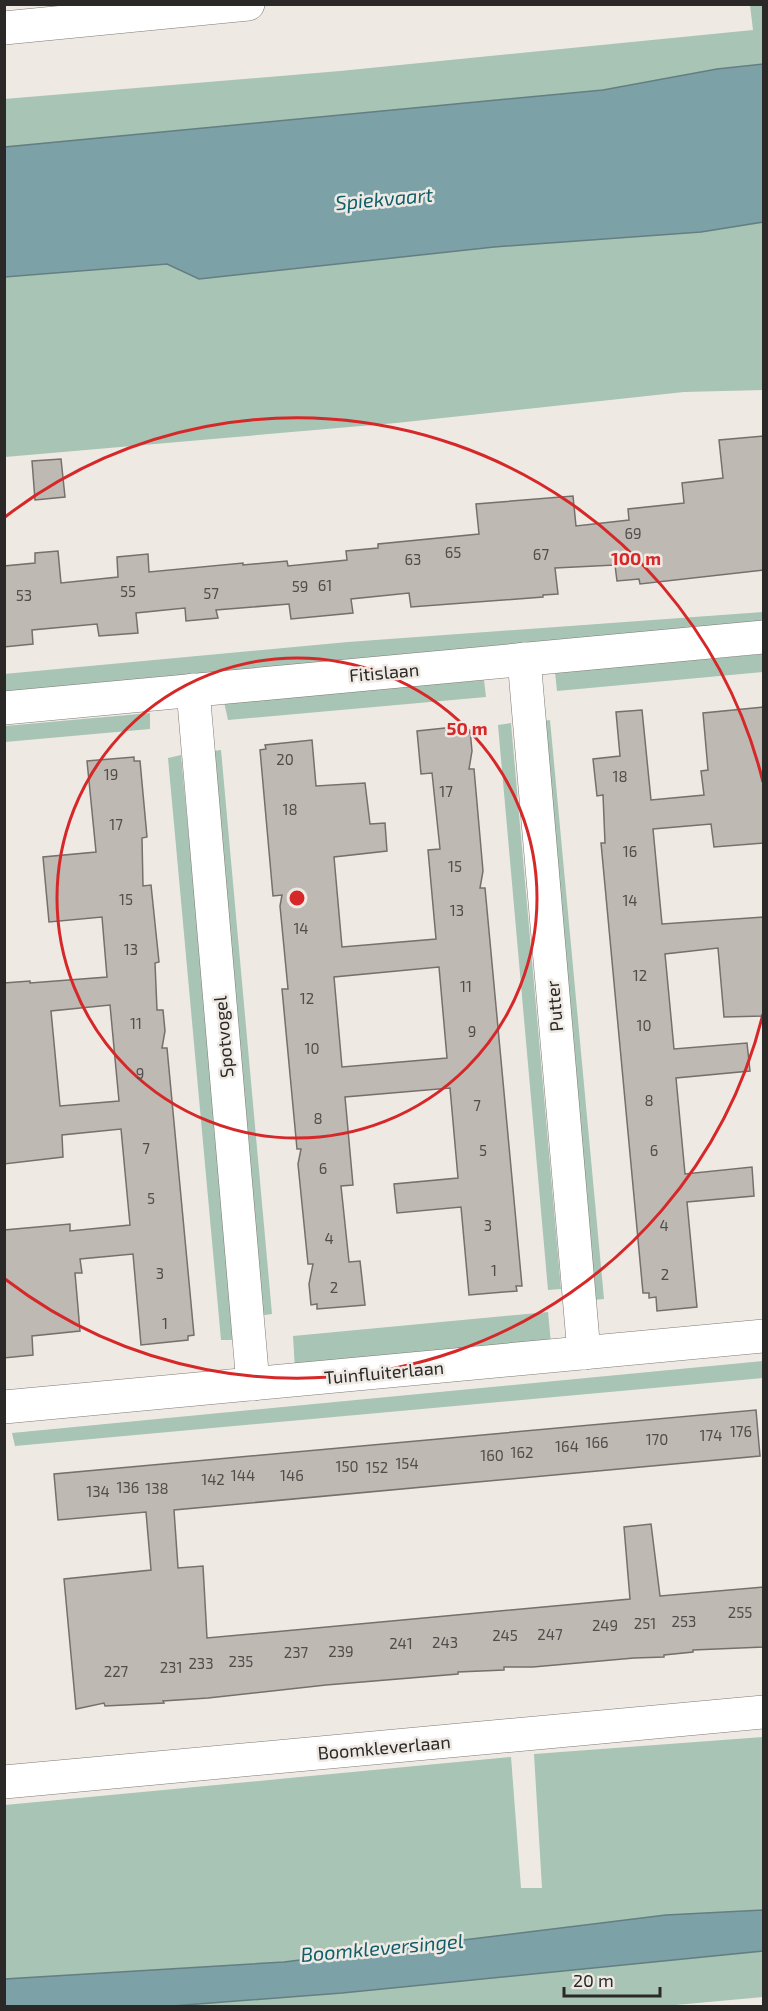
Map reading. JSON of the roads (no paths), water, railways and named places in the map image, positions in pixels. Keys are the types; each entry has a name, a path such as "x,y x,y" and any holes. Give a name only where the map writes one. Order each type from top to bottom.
{"street":[{"path":"4,28 248,4"},
{"name":"Fitislaan","path":"4,708 764,637"},
{"name":"Putter","path":"524,659 584,1353"},
{"name":"Spotvogel","path":"193,690 253,1384"},
{"name":"Tuinfluiterlaan","path":"4,1407 764,1336"},
{"name":"Boomkleverlaan","path":"4,1782 764,1712"}],"water":[{"name":"Spiekvaart","path":"763,64 763,222 701,232 494,247 199,279 167,264 5,277 5,147 603,90 717,69"},
{"path":"763,1910 763,1951 342,1993 172,2006 5,2006 5,1979 284,1962 666,1915"}],"water label":[{"name":"Boomkleversingel","path":"382,1947"}]}
